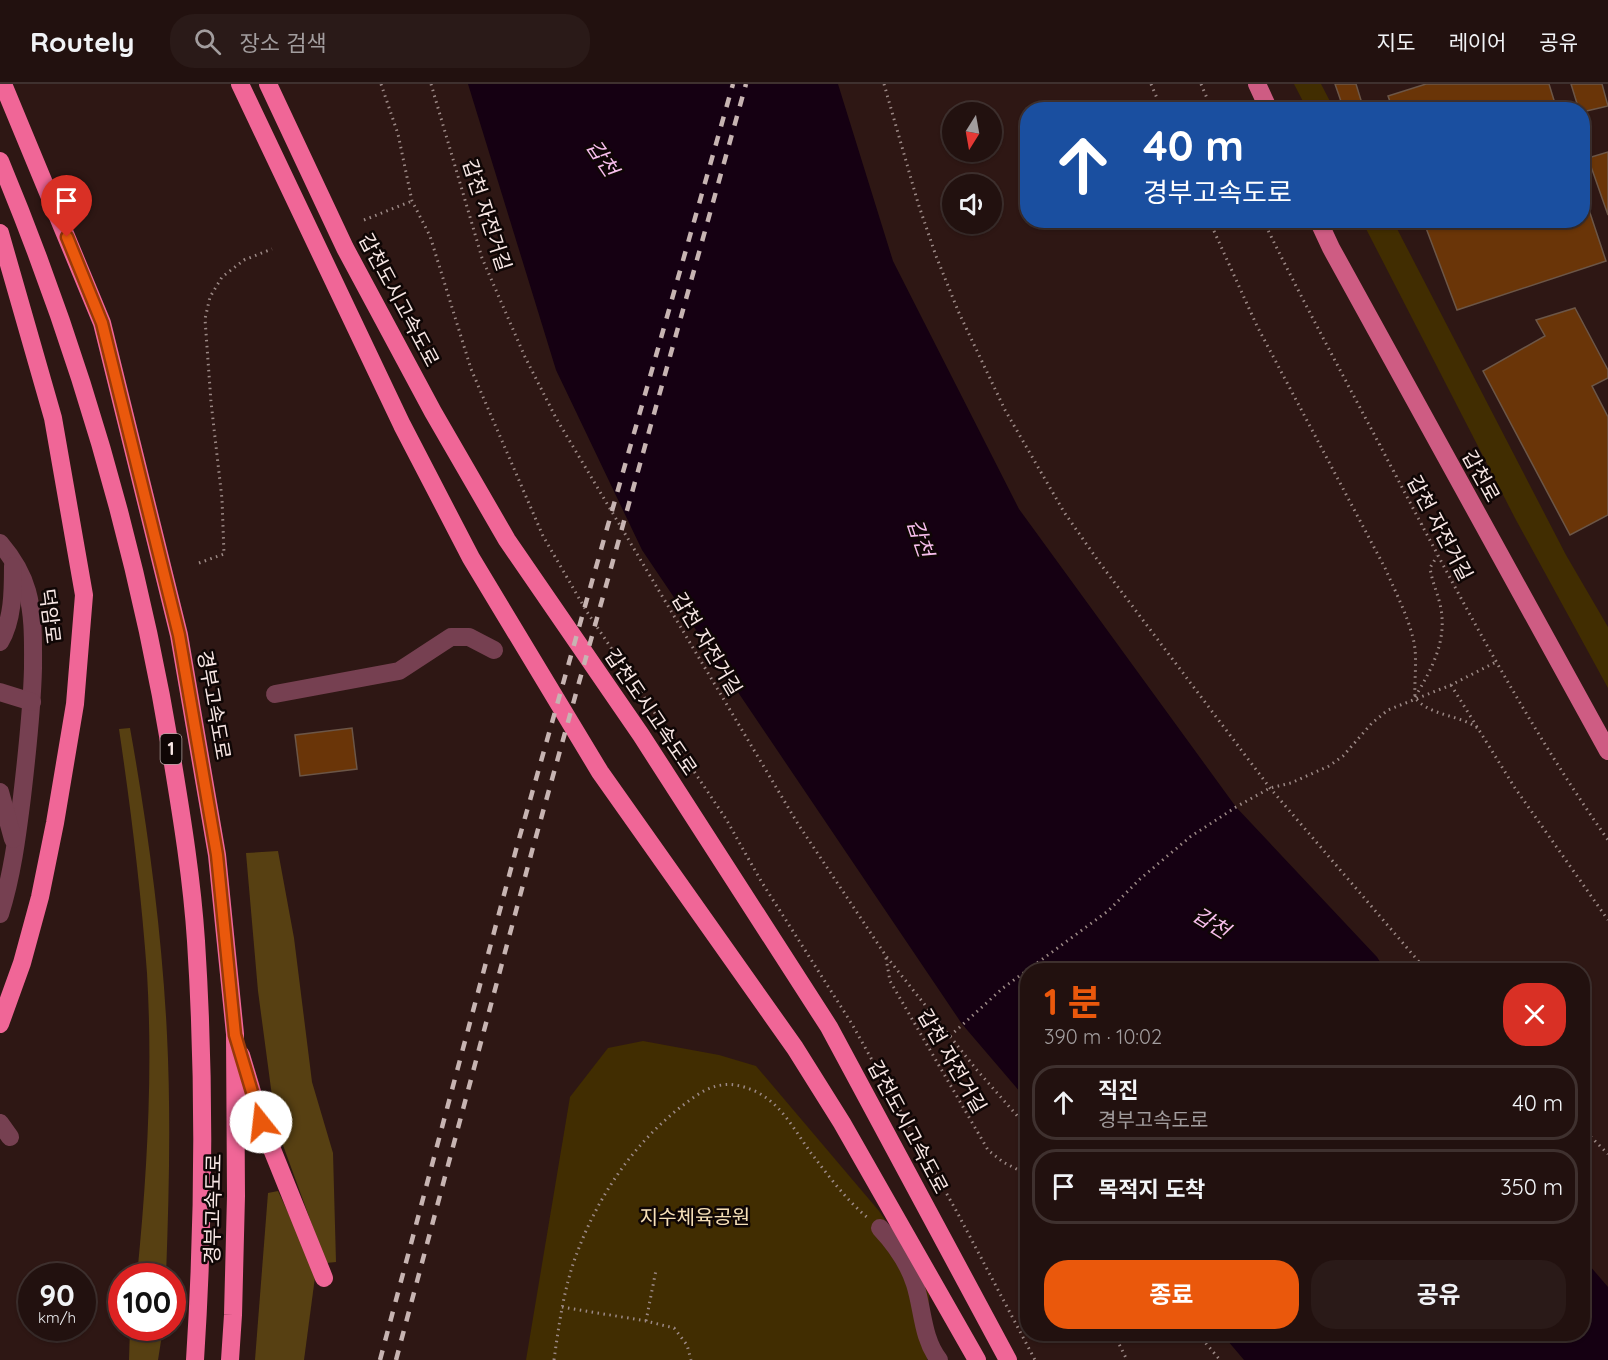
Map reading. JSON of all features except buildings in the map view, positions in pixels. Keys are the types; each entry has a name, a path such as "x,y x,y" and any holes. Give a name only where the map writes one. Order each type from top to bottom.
{"highway":[{"name":"경부고속도로","path":"3,84 102,323 179,635 217,855 235,1035 236,1196 230,1360"},
{"path":"240,84 402,425 471,558 600,772 795,1048 842,1123 977,1360"},
{"name":"갑천도시고속도로","path":"268,84 345,248 433,412 507,540 641,735 829,1027 1008,1360"},
{"name":"경부고속도로","path":"0,161 58,310 119,505 158,670 182,819 196,938 202,1071 202,1257 195,1360"},
{"path":"0,233 53,418 84,595 75,704 55,822 34,919 22,963 0,1024"},
{"path":"235,1035 261,1122 324,1278"}],"main road":[{"path":"1257,84 1265,102"},
{"name":"갑천로","path":"1321,228 1330,248 1608,751"}],"street":[{"name":"덕암로","path":"0,543 13,559 27,590 33,627 32,702 15,849 8,888 0,914"},
{"path":"0,642 5,633 10,611 13,559"},
{"path":"276,694 399,670 452,637 469,637 494,650"},
{"path":"0,692 32,702"},
{"path":"0,702 32,702"},
{"path":"0,792 5,826 15,849"},
{"path":"879,1228 894,1243 906,1264 914,1283 927,1339 939,1360"}],"path":[{"path":"381,84 398,134 412,201 429,236 471,369 543,536 587,612 726,819 761,881 846,1014 958,1214 1020,1332"},
{"name":"갑천 자전거길","path":"431,84 482,258 525,357 556,418 798,824 886,956 890,981 978,1134 988,1150 1020,1171"},
{"path":"884,84 918,203 959,313 1005,410 1064,512 1099,562 1270,788 1419,963"},
{"path":"1151,84 1159,102"},
{"path":"1201,84 1209,102"},
{"path":"364,220 412,201"},
{"path":"1213,228 1257,326 1385,568 1401,604 1414,639 1416,664 1414,698"},
{"name":"갑천 자전거길","path":"1267,228 1437,556 1496,662 1571,788 1608,840"},
{"path":"199,562 224,554 222,499 207,357 205,319 210,297 222,277 244,260 272,249"},
{"path":"1414,698 1431,669 1442,637 1440,604 1430,568 1437,556"},
{"path":"1037,963 1108,911 1140,879 1190,837 1270,788 1291,783 1329,766 1343,756 1372,723 1388,710 1451,684 1496,662"},
{"path":"1451,684 1515,788 1608,920"},
{"path":"1414,698 1432,711 1471,723 1479,729"},
{"path":"886,956 976,1069 1020,1119"},
{"path":"951,1036 1003,988 1020,976"},
{"path":"554,1360 562,1307 577,1252 596,1211 619,1172 637,1149 672,1114 701,1092 720,1085 736,1084 770,1100 783,1113 855,1208 879,1228"},
{"path":"1590,1136 1608,1154"},
{"path":"646,1321 656,1270"},
{"path":"562,1307 674,1328 687,1345 691,1360"},
{"path":"1025,1341 1035,1360"},
{"path":"1117,1341 1127,1360"},
{"path":"1204,1341 1220,1360"}],"green space":[{"path":"1294,84 1321,84 1330,102 1303,102"},
{"path":"1366,228 1397,228 1566,555 1608,627 1608,688 1516,520"},
{"name":"지수체육공원","path":"643,1041 719,1055 756,1066 879,1211 906,1251 929,1294 927,1360 526,1360 570,1097 608,1048"}],"shaded area":[{"path":"130,728 143,804 162,958 169,1126 166,1263 138,1263 146,1163 149,1011 142,912 119,729"},
{"path":"278,851 294,938 312,1082 333,1153 336,1262 326,1263 276,1126 258,991 246,853"},
{"path":"278,1191 305,1249 315,1277 304,1360 255,1360 268,1193"},
{"path":"130,1341 161,1341 158,1360 129,1360"}],"water":[{"name":"갑천","path":"468,84 838,84 893,261 1019,509 1236,807 1381,963 1020,963 1020,1092 962,1024 642,550 556,370"},
{"path":"1590,1266 1608,1287 1608,1360 1244,1360 1228,1341 1590,1341"}],"railway":[{"path":"380,1360 517,846 733,84"},
{"path":"396,1360 532,851 746,84"}],"route":[{"path":"67,237 102,323 179,635 217,855 235,1035 261,1122"}]}
